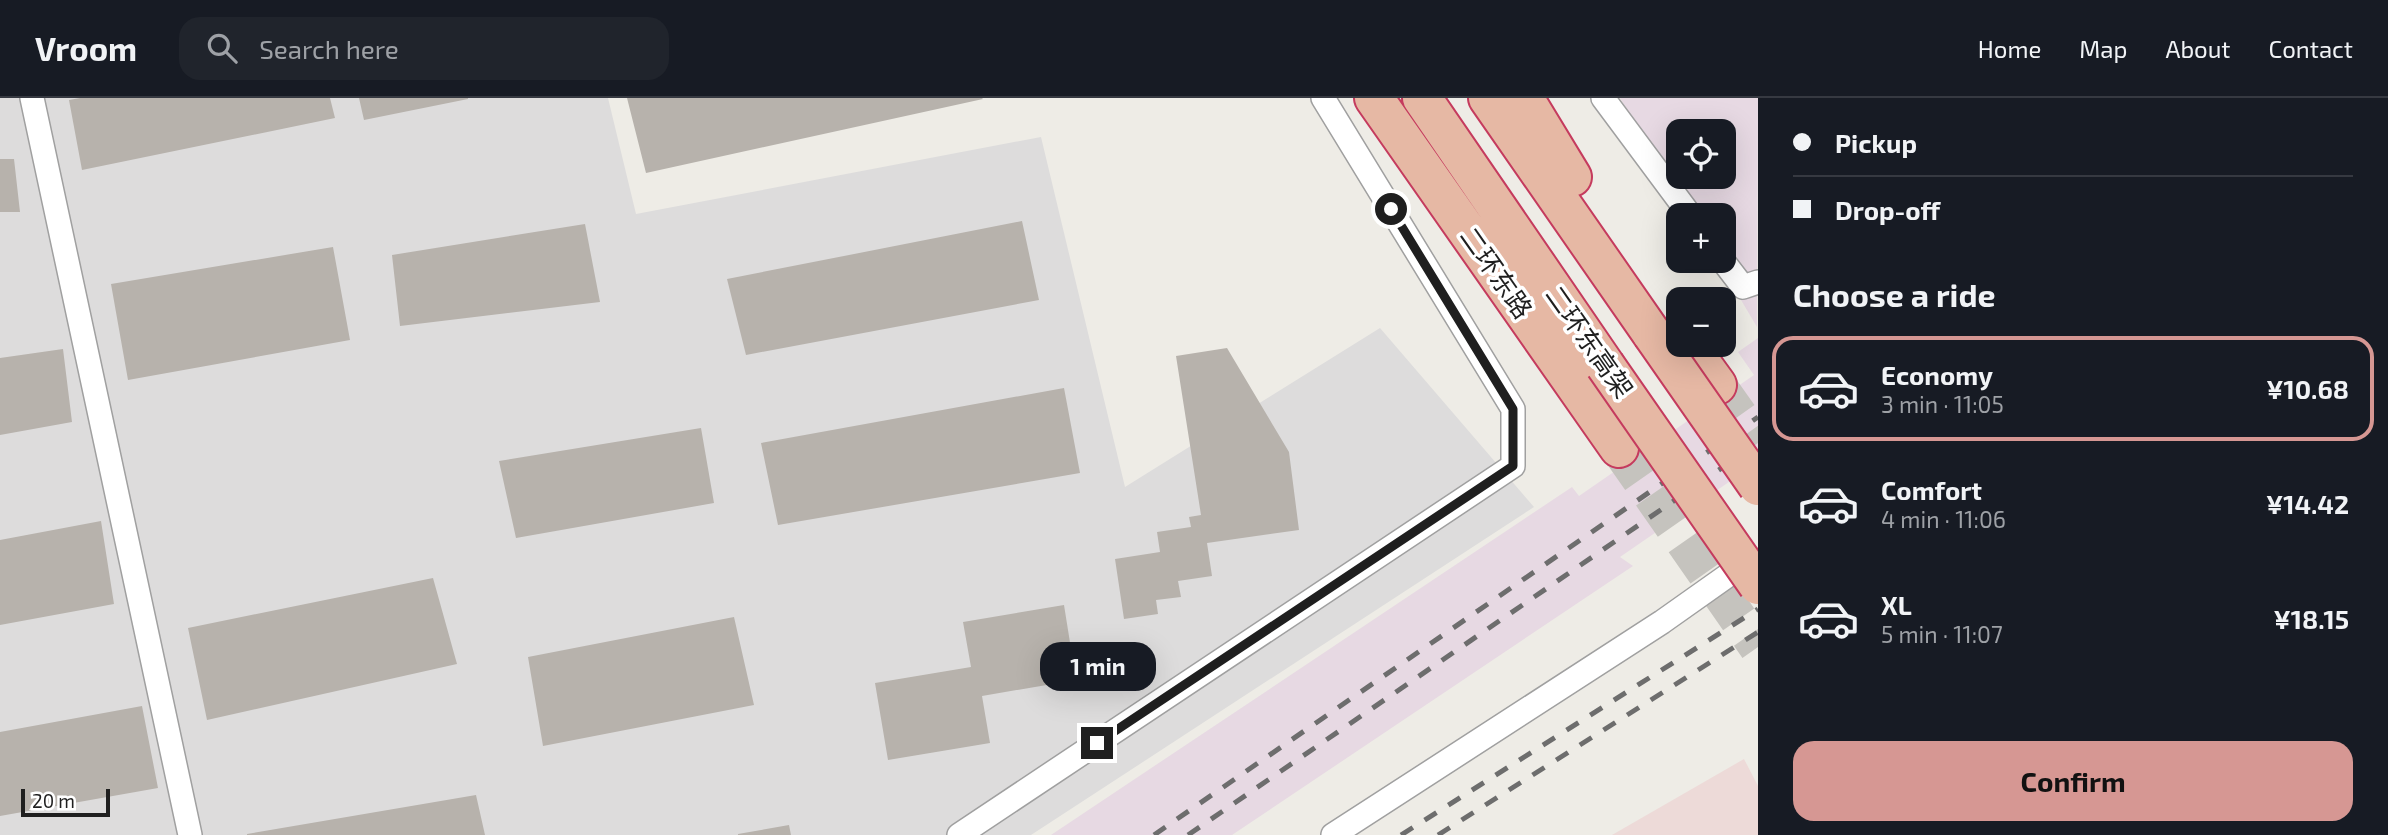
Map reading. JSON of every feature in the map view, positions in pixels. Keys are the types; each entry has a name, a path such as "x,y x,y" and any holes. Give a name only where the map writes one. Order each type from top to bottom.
{"highway":[{"name":"二环东路","path":"1374,98 1619,448"},
{"name":"二环东高架","path":"1422,98 1758,585"},
{"path":"1488,98 1758,486"},
{"path":"1524,98 1592,209 1666,314"},
{"path":"1697,357 1717,385"}],"street":[{"path":"32,98 190,835"},
{"path":"959,835 1513,466 1513,409 1323,98"},
{"path":"1603,98 1680,203"},
{"path":"1732,273 1743,287 1758,282"},
{"path":"1333,835 1662,622 1758,555"}],"shaded area":[{"path":"0,98 608,98 636,214 1041,137 1125,487 1380,328 1534,507 1031,835 0,835"},
{"path":"1620,98 1758,98 1757,327 1736,287 1725,273 1736,273 1736,203 1683,203 1674,189 1736,189 1736,119 1666,119 1666,175"},
{"path":"1758,338 1758,462 1620,557 1633,566 1232,835 1051,835 1572,487 1579,496 1754,375 1738,352"},
{"path":"1744,759 1758,786 1758,835 1612,835"}],"building":[{"path":"330,98 335,118 82,170 69,100"},
{"path":"359,98 468,98 468,99 364,120"},
{"path":"627,98 982,98 983,99 646,173"},
{"path":"0,159 14,159 20,212 0,212"},
{"path":"1022,221 1039,300 746,355 727,279"},
{"path":"585,224 600,302 400,326 392,255"},
{"path":"333,247 350,340 128,380 111,284"},
{"path":"1227,348 1289,452 1299,530 1207,543 1212,576 1178,581 1181,597 1156,600 1158,614 1124,619 1115,559 1160,552 1157,532 1191,527 1189,517 1201,515 1176,356"},
{"path":"63,349 72,422 0,435 0,358"},
{"path":"1064,388 1080,473 778,525 761,443"},
{"path":"701,428 714,503 516,538 499,461"},
{"path":"101,521 114,604 0,625 0,540"},
{"path":"433,578 457,664 207,720 188,628"},
{"path":"1064,605 1076,680 982,696 990,743 888,760 875,683 971,667 963,622"},
{"path":"734,617 754,705 543,746 528,657"},
{"path":"142,706 158,788 0,816 0,732"},
{"path":"476,795 485,835 247,835 247,834"},
{"path":"789,825 791,835 738,835 738,834"}],"tunnel":[{"path":"1717,385 1758,443"},
{"path":"1619,448 1758,647"}],"railway":[{"path":"1154,835 1758,417"},
{"path":"1188,835 1758,443"},
{"path":"1401,835 1758,609"},
{"path":"1438,835 1758,632"}],"route":[{"path":"1097,743 1513,466 1513,409 1391,209"}]}
